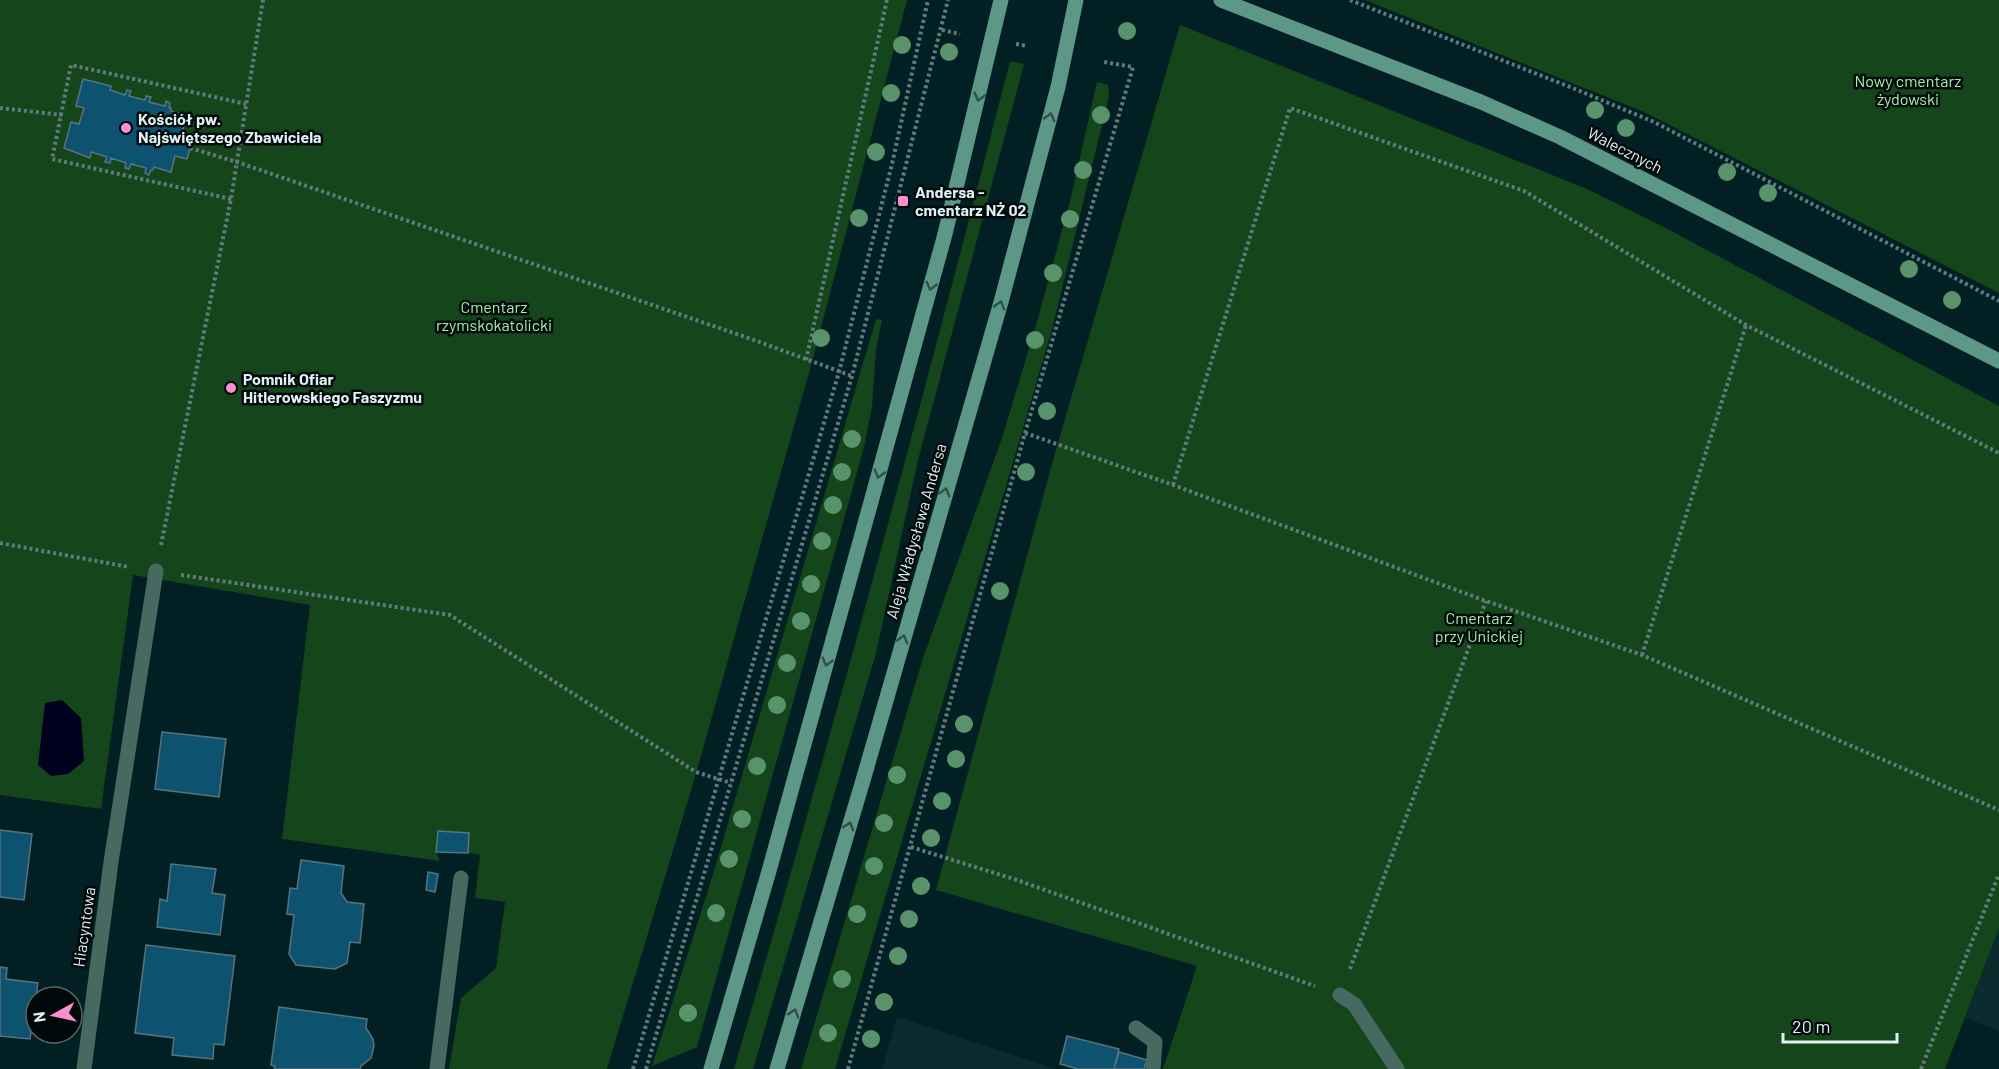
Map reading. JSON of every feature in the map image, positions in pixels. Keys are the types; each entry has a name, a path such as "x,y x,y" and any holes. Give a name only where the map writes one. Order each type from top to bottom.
{"main road":[{"path":"711,1069 769,871 945,234 1001,0"},
{"name":"Aleja Władysława Andersa","path":"777,1069 1001,302 1058,87 1076,0"},
{"name":"Walecznych","path":"1221,0 1481,102 1560,137 1999,362"}],"street":[{"name":"Hiacyntowa","path":"84,1069 111,862 156,572"},
{"path":"437,1069 461,878"},
{"path":"1340,995 1354,1004 1397,1069"},
{"path":"1136,1028 1155,1042 1153,1069"}],"path":[{"path":"156,572 231,199 263,0"},
{"path":"806,360 887,0"},
{"path":"633,1069 839,372 891,164 928,0"},
{"path":"646,1069 852,376 948,0"},
{"path":"1350,0 1654,122 1999,301"},
{"path":"942,30 960,34"},
{"path":"848,1069 1025,433 1133,67 1104,62"},
{"path":"231,199 52,159 71,64 246,104"},
{"path":"0,108 62,115"},
{"path":"1173,485 1290,108 1524,191 1746,325 1999,453"},
{"path":"190,148 237,162 754,340 852,376"},
{"path":"1642,656 1746,325"},
{"path":"1025,433 1642,656 1999,810"},
{"path":"0,543 156,572 450,615 696,772 731,783"},
{"path":"910,847 1017,880 1340,995 1486,601"},
{"path":"1921,1069 1999,874"}],"shaded area":[{"path":"62,700 81,718 84,761 68,774 51,776 38,765 45,703"},
{"path":"1999,929 1999,1031 1965,1018"},
{"path":"897,1017 1055,1069 882,1069"}],"green space":[{"name":"Cmentarz rzymskokatolicki","path":"0,0 907,0 812,362 693,784 607,1069 449,1069 461,998 496,968 505,902 475,898 480,855 468,853 469,833 438,831 436,852 440,861 282,839 310,605 133,575 101,809 0,795"},
{"name":"Nowy cmentarz żydowski","path":"1365,0 1999,0 1999,293 1644,112"},
{"name":"Cmentarz przy Unickiej","path":"1180,25 1587,189 1660,225 1999,406 1999,929 1945,1069 1163,1069 1197,966 936,890 1057,446"},
{"path":"1010,61 1024,64 918,460 876,653 753,1069 734,1069 876,566"},
{"path":"1097,82 1108,85 1109,96 1053,326 835,1069 801,1069 922,661 1002,438 1037,322 1070,201"},
{"path":"876,319 882,320 876,349 872,407 864,447 697,1047 652,1066 711,881"}],"building":[{"name":"Kościół pw. Najświętszego Zbawiciela","path":"83,79 111,86 110,90 125,95 127,90 131,91 129,96 145,100 146,96 151,97 149,102 165,106 166,101 170,103 171,111 187,116 182,132 194,135 187,159 175,156 171,172 154,167 149,175 145,173 146,168 131,164 129,169 125,168 126,163 111,158 110,163 105,162 107,157 91,152 90,158 64,148 71,122 79,124 84,108 76,106"},
{"path":"162,732 226,739 219,797 155,789"},
{"path":"0,830 32,834 24,900 0,897"},
{"path":"438,831 469,833 468,853 436,852"},
{"path":"301,860 344,866 341,893 347,902 364,904 360,943 350,942 347,963 335,969 296,965 289,954 294,915 287,914 290,888 297,889"},
{"path":"171,864 216,869 212,893 225,895 220,935 157,927 160,899 167,901"},
{"path":"428,872 438,874 435,892 426,890"},
{"path":"146,945 235,956 224,1045 214,1044 213,1059 172,1055 174,1038 135,1033"},
{"path":"0,967 7,968 6,979 38,983 38,985 24,985 24,1038 0,1036"},
{"path":"279,1007 367,1019 366,1028 373,1039 374,1046 371,1058 360,1069 274,1069 275,1066 271,1065"},
{"path":"1067,1036 1119,1049 1114,1069 1078,1069 1060,1064"},
{"path":"1119,1052 1147,1060 1144,1069 1114,1069"}],"place":[{"name":"Kościół pw. Najświętszego Zbawiciela","path":"126,128"},
{"name":"Andersa - cmentarz NŻ 02","path":"903,201"},
{"name":"Pomnik Ofiar Hitlerowskiego Faszyzmu","path":"231,388"}]}
